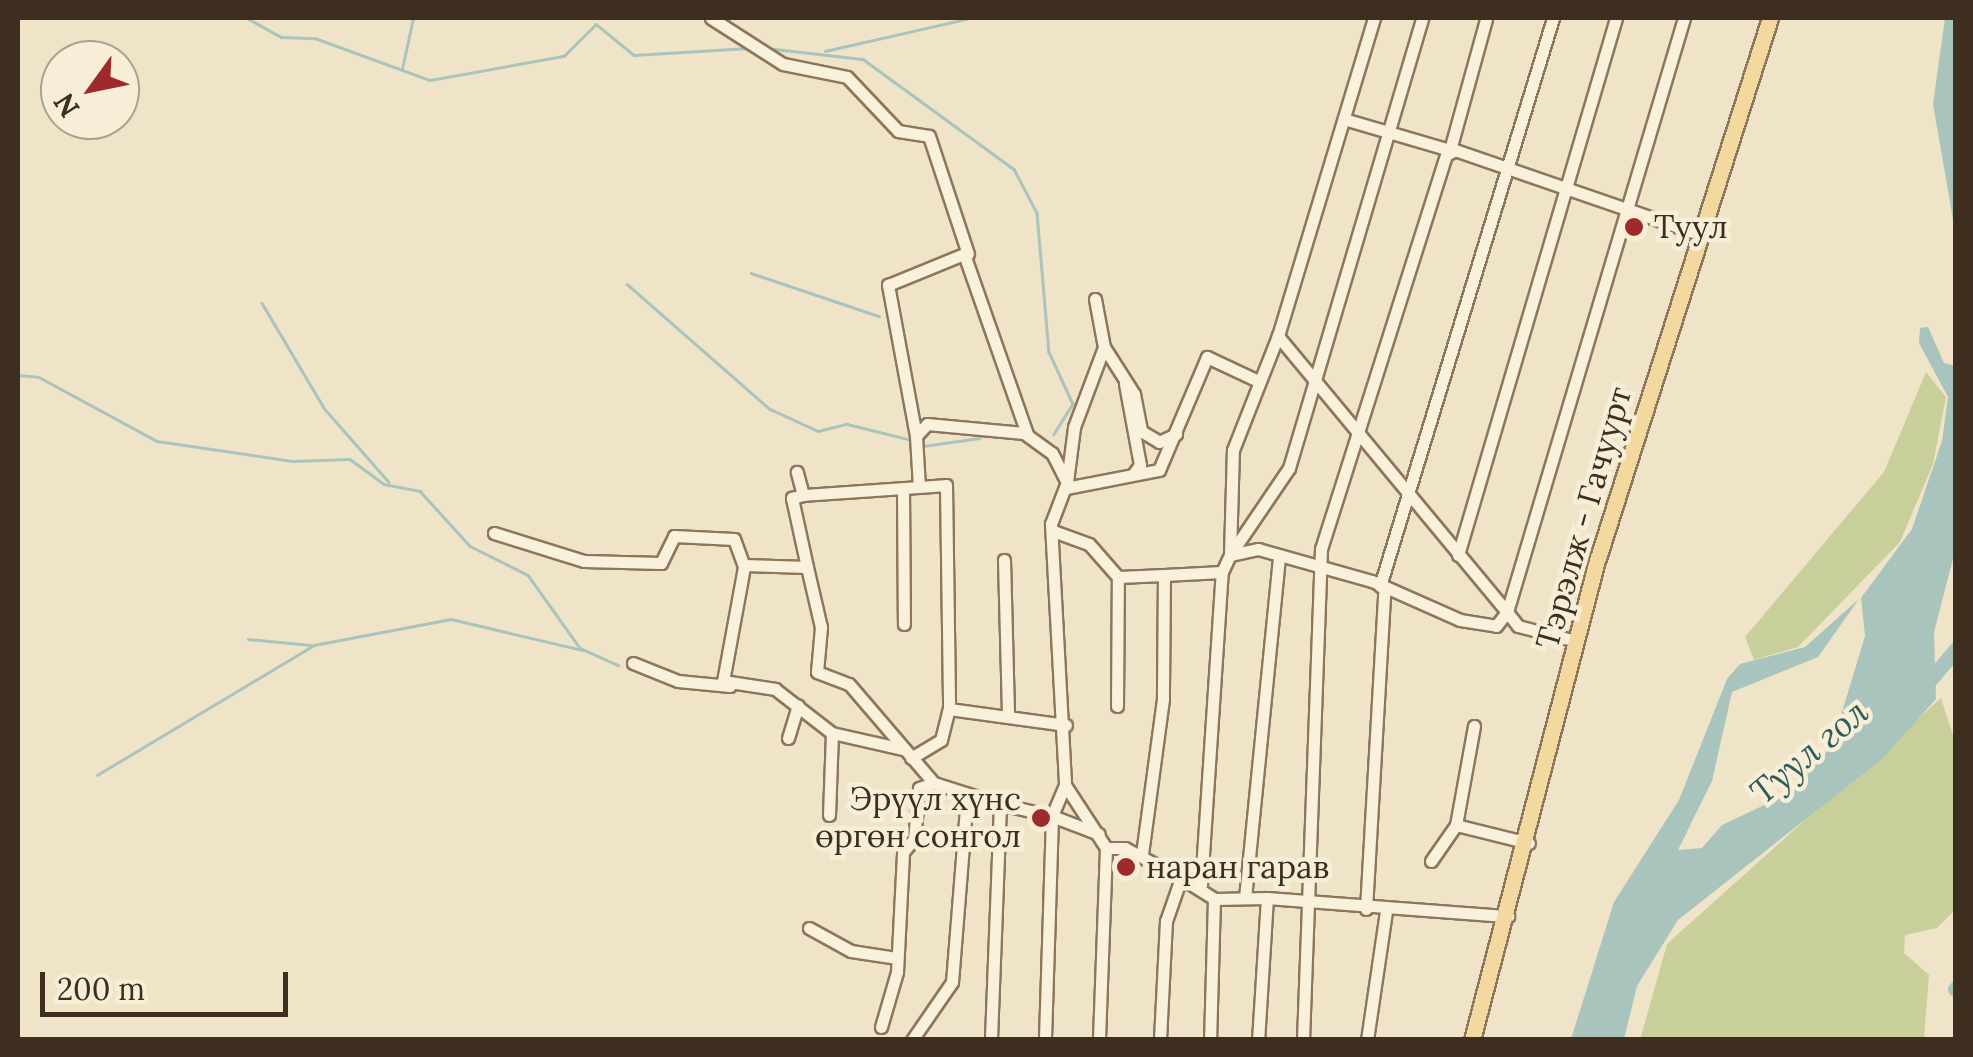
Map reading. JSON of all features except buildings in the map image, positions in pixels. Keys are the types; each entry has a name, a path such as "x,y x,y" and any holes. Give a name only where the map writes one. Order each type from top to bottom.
{"main road":[{"name":"Тэрэлж - Гачуурт","path":"1472,1040 1530,843 1576,641 1698,234 1770,18"}],"street":[{"path":"711,18 783,64 847,78 898,131 929,136 1027,435"},
{"path":"1230,555 1234,450 1278,336 1374,18"},
{"path":"1201,885 1222,572 1288,468 1422,18"},
{"path":"1366,909 1382,589 1406,492 1553,18"},
{"path":"1458,555 1616,18"},
{"path":"1230,555 1258,548 1496,626 1507,612 1622,211 1684,18"},
{"path":"1304,1040 1320,566 1363,438 1486,19"},
{"path":"1344,119 1506,166 1622,211 1698,234"},
{"path":"919,487 916,436 888,285 968,254"},
{"path":"1095,298 1104,347 1146,437 1176,434"},
{"path":"1278,336 1518,626 1576,641"},
{"path":"1045,1040 1052,816 1066,784 1066,724 1053,532 1066,485 1074,428 1104,347"},
{"path":"1066,485 1159,470 1204,358 1258,382"},
{"path":"1124,384 1140,465 1134,473"},
{"path":"916,436 927,424 1027,435 1052,453 1066,485"},
{"path":"797,472 803,495"},
{"path":"633,662 695,685 774,690 832,733 907,753 941,740 949,709 946,484 792,498 821,628 817,672 849,684 907,753 934,782 1052,816 1100,835"},
{"path":"903,489 904,624"},
{"path":"1053,532 1088,544 1118,577 1116,706"},
{"path":"494,533 584,561 661,562 674,536 734,538 744,565 719,663 734,686"},
{"path":"1244,898 1278,556"},
{"path":"1004,560 1008,717"},
{"path":"744,565 807,567"},
{"path":"1118,577 1222,572"},
{"path":"1142,855 1161,726 1164,575"},
{"path":"788,738 798,706"},
{"path":"949,709 1066,724"},
{"path":"1430,862 1456,825 1474,726"},
{"path":"830,815 832,733"},
{"path":"880,1027 898,958 903,852 914,839 919,788 934,782"},
{"path":"1066,784 1106,848 1099,1040"},
{"path":"912,1040 952,982 967,794"},
{"path":"991,1040 1000,804"},
{"path":"1456,825 1530,843"},
{"path":"1106,848 1142,855 1201,885 1214,899 1210,1040"},
{"path":"1160,1040 1166,922 1181,878"},
{"path":"1258,1040 1267,898"},
{"path":"1214,899 1267,898 1386,911 1508,916"},
{"path":"1367,1040 1386,911"},
{"path":"810,928 852,951 898,958"}],"green space":[{"path":"1926,372 1946,397 1933,464 1900,542 1798,647 1754,660 1745,637 1884,472"},
{"path":"1941,698 1955,742 1955,910 1937,928 1905,935 1904,953 1929,975 1924,1039 1640,1040 1667,944"}],"water":[{"path":"1945,18 1955,18 1955,231 1933,104"},
{"path":"1928,327 1944,363 1956,366 1955,551 1934,632 1936,699 1882,759 1678,920 1637,986 1624,1039 1571,1039 1614,902 1679,800 1727,679 1740,664 1805,647 1859,599 1818,657 1732,692 1712,781 1678,850 1702,848 1722,825 1777,799 1831,748 1865,636 1861,598 1912,529 1942,441 1948,397 1919,343 1920,328"}],"waterway":[{"path":"247,18 281,37 315,38 430,80 564,56 596,24 634,55 748,48"},
{"path":"402,69 413,18"},
{"path":"825,51 970,18"},
{"path":"766,48 863,59 1014,169 1037,213 1049,352 1073,404 1054,435"},
{"path":"751,273 879,316"},
{"path":"627,284 770,409 818,431 847,424 912,440"},
{"path":"262,303 324,408 389,482"},
{"path":"18,375 39,377 157,441 292,461 350,459 384,484 420,491 470,546 528,575 580,648 618,665"},
{"path":"923,446 979,438"},
{"path":"97,775 314,645 451,619 582,650"},
{"path":"248,639 311,645"},
{"path":"1923,688 1956,649"}],"place":[{"name":"Туул","path":"1634,227"},
{"name":"Эрүүл хүнс өргөн сонгол","path":"1041,818"},
{"name":"наран гарав","path":"1126,867"}],"water label":[{"name":"Туул гол","path":"1809,752"}]}
